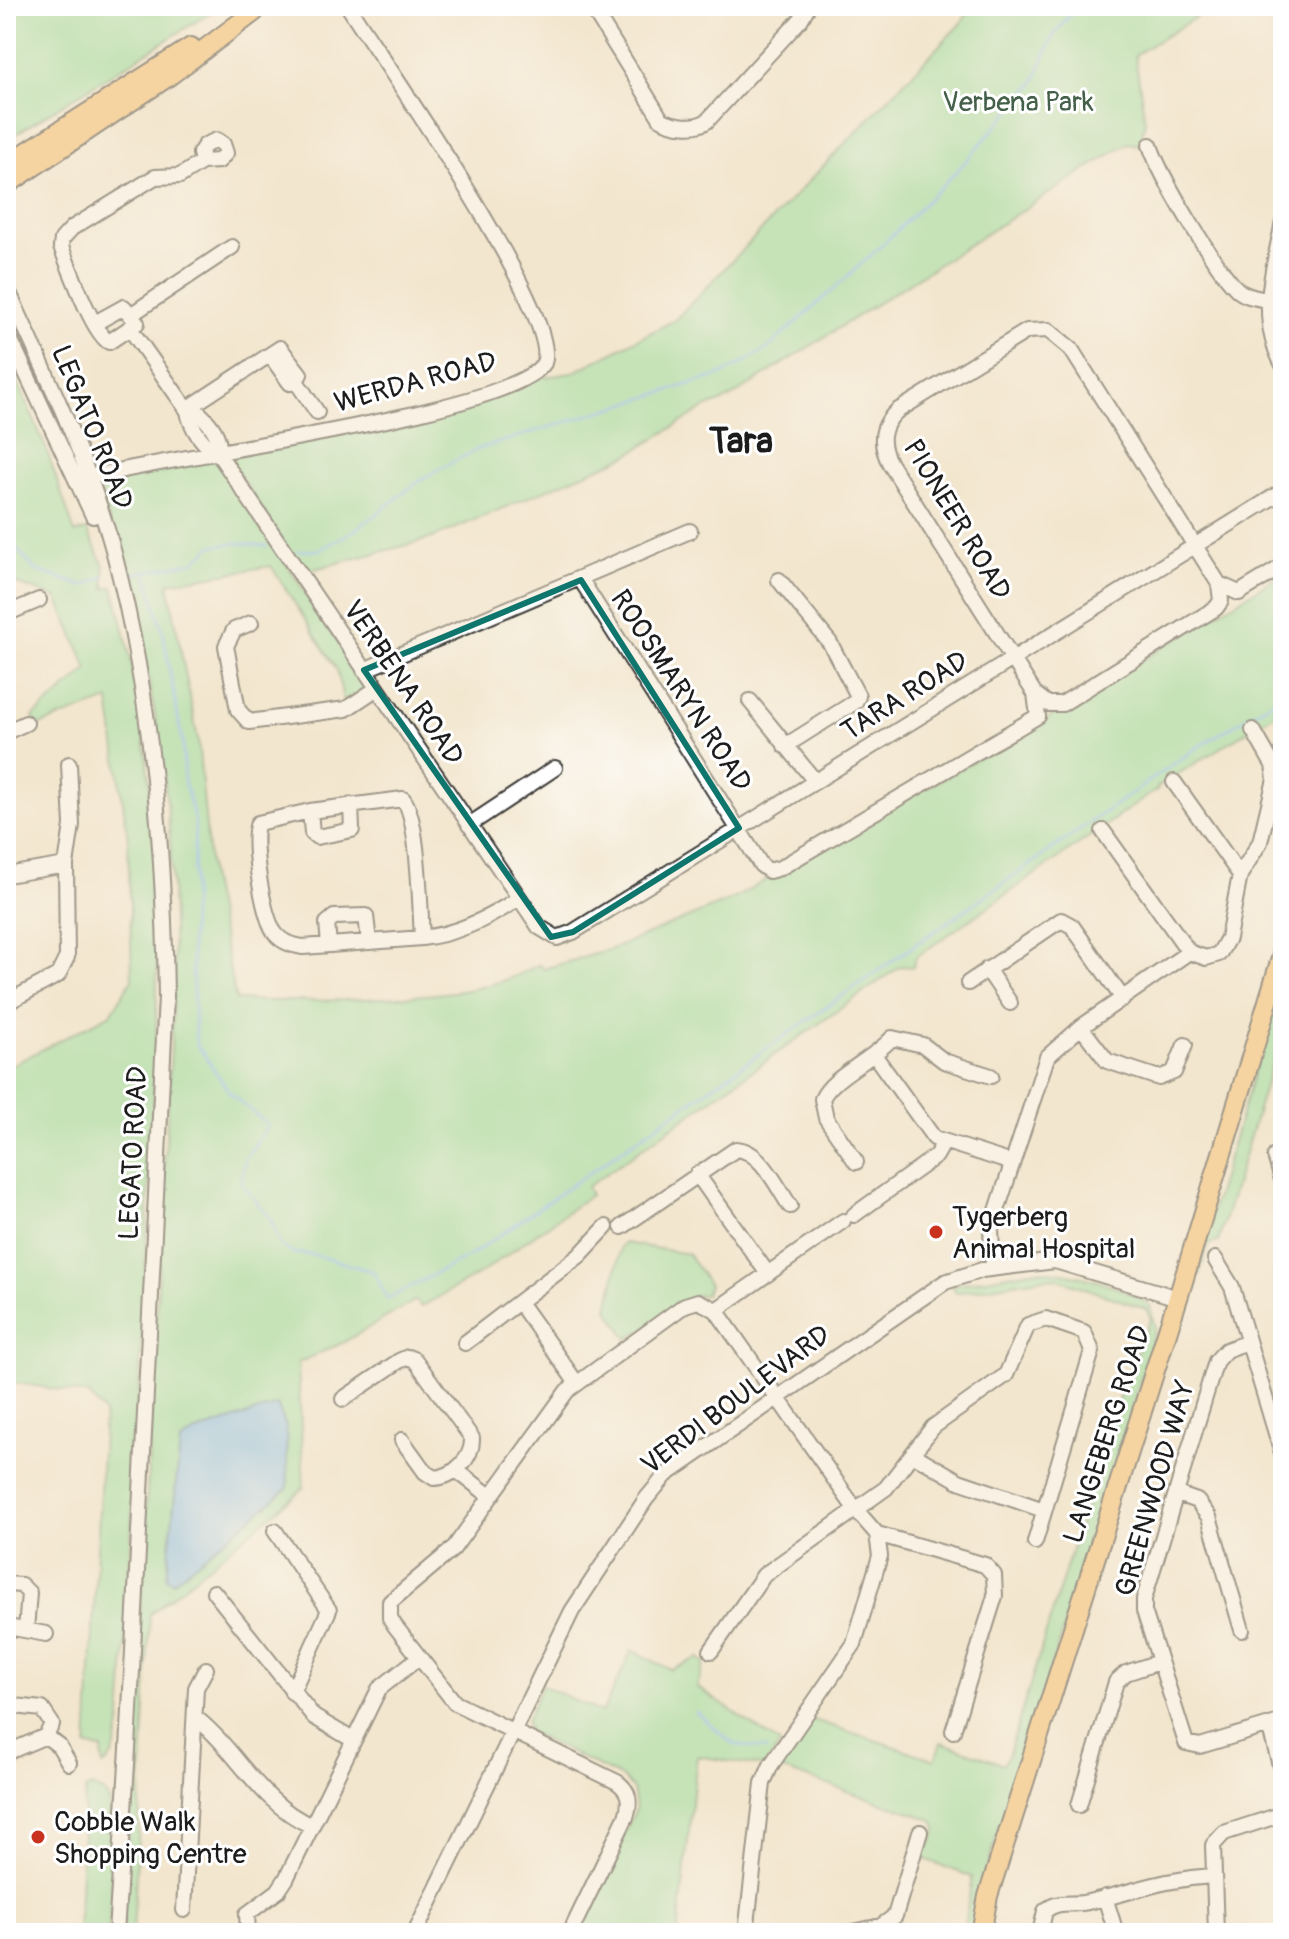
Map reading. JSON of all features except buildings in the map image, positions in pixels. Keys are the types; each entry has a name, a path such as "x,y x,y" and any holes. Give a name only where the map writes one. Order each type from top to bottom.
{"main road":[{"path":"6,165 162,64 258,9"},
{"path":"6,185 169,76 258,9"},
{"name":"LANGEBERG ROAD","path":"981,1933 988,1896 1178,1298 1283,952"}],"street":[{"name":"WERDA ROAD","path":"83,479 449,405 530,377 546,358 545,339 509,258 348,6"},
{"path":"591,6 661,119 668,123 695,126 705,123 801,19 808,6"},
{"path":"1150,145 1161,173 1226,277 1243,293 1267,300"},
{"path":"202,162 180,176 155,177 72,228 62,239 61,247 95,323 107,342 232,247"},
{"path":"1283,222 1267,300 1271,338 1283,365"},
{"name":"LEGATO ROAD","path":"6,286 83,479 122,591 154,783 164,891 166,997 116,1933"},
{"path":"95,323 124,307 132,322"},
{"name":"VERBENA ROAD","path":"132,322 207,446 218,453 519,898 539,927 551,937"},
{"name":"LEGATO ROAD","path":"6,330 83,479"},
{"name":"PIONEER ROAD","path":"1035,694 885,455 884,428 897,411 1027,331 1048,330 1071,349 1219,584"},
{"path":"188,410 282,349 300,374 296,381 317,412"},
{"name":"TARA ROAD","path":"551,937 573,932 1283,491"},
{"path":"364,670 690,531"},
{"path":"1219,584 1230,592 1239,593 1283,566"},
{"name":"ROOSMARYN ROAD","path":"581,580 761,865 769,871 780,868 1035,719 1039,706 1035,694"},
{"path":"779,580 830,643 858,696 855,702 785,746"},
{"path":"1035,694 1048,704 1062,704 1216,608 1221,601 1219,584"},
{"path":"6,614 39,600"},
{"path":"251,623 234,630 226,646 238,710 249,722 346,709 376,689"},
{"path":"750,701 815,781"},
{"path":"6,732 26,723"},
{"path":"1103,831 1189,952 1206,958 1222,951 1240,875 1260,842 1275,779 1273,765 1253,730"},
{"path":"6,1003 58,975 65,966 68,947 66,865 72,825 69,764"},
{"path":"469,825 555,768"},
{"path":"1174,782 1240,875"},
{"path":"422,938 415,842 408,805 400,798 310,811 258,823 255,831 260,875 271,927 280,938 303,947 422,938 472,925 519,898"},
{"path":"310,811 312,833 317,837 352,830 351,805"},
{"path":"7,875 66,865"},
{"path":"329,945 327,923 334,917 366,916 369,942"},
{"path":"968,983 1053,922 1065,921 1123,999"},
{"path":"993,1268 991,1229 1044,1062 1081,1027 1189,952"},
{"path":"987,969 1010,1003"},
{"path":"1081,1027 1104,1060 1159,1078 1174,1072 1185,1045"},
{"path":"856,1162 826,1118 822,1099 832,1085 897,1037 923,1045 944,1061 991,1076"},
{"path":"875,1056 929,1134 944,1142 1012,1163"},
{"path":"716,1310 936,1156 944,1142"},
{"path":"622,1227 732,1151 745,1150 757,1159 790,1206"},
{"path":"1275,1156 1283,1183"},
{"path":"697,1174 768,1274"},
{"path":"465,1343 579,1256 606,1227"},
{"path":"1215,1259 1232,1287 1283,1457"},
{"name":"VERDI BOULEVARD","path":"415,1933 572,1611 655,1486 777,1396 938,1286 993,1268 1055,1261 1178,1298"},
{"path":"570,1933 626,1817 629,1799 617,1782 455,1703 417,1659 390,1618 390,1602 449,1555 537,1428 576,1382 689,1303 702,1301 716,1310 856,1510 877,1534 880,1556 850,1653 779,1754 763,1783 746,1933"},
{"path":"519,1302 576,1382"},
{"path":"711,1651 764,1575 893,1483 933,1427 1006,1375 1028,1325 1046,1319 1084,1332 1092,1343 1091,1362 1035,1542"},
{"name":"GREENWOOD WAY","path":"1248,1342 1226,1350 1216,1361 1144,1599 1159,1662 1186,1743 1200,1746 1276,1723 1283,1776"},
{"path":"343,1399 399,1361 413,1358 472,1438 470,1453 456,1470 439,1478 429,1476 402,1440"},
{"path":"914,1455 959,1481 1044,1510"},
{"path":"456,1470 490,1496"},
{"path":"1177,1494 1197,1501 1209,1517 1242,1630"},
{"path":"275,1531 329,1610 292,1692"},
{"path":"877,1534 985,1565 996,1581 995,1596 953,1731"},
{"path":"880,1556 892,1545 903,1541"},
{"path":"6,1584 21,1585 29,1593 26,1630"},
{"path":"214,1592 318,1721 353,1740"},
{"path":"8,1627 46,1634"},
{"path":"248,1933 247,1914 278,1891 379,1689 417,1659"},
{"path":"1079,1805 1116,1682 1126,1673 1159,1662"},
{"path":"184,1910 196,1688 206,1669"},
{"path":"6,1705 47,1712 52,1724 46,1736 6,1753"},
{"path":"195,1717 223,1742 275,1805 312,1826"},
{"path":"46,1736 59,1746 69,1763"},
{"path":"1216,1933 1211,1852 1217,1837 1283,1814"},
{"path":"849,1933 881,1926 895,1916 920,1832"},
{"path":"1040,1933 1043,1915 1053,1905 1105,1897 1171,1878 1212,1876"},
{"path":"1105,1897 1116,1933"}],"highlighted area":[{"path":"581,580 739,828 573,932 551,937 364,670"}],"green space":[{"path":"6,6 221,6 6,140"},
{"name":"Verbena Park","path":"973,6 1214,6 1135,55 1145,121 1140,145 1128,143 726,400 705,408 626,456 430,539 303,572 231,462 234,455 451,410 538,378 572,373 675,320 961,23"},
{"path":"6,354 46,448 75,533 87,530 104,566 105,588 113,587 132,663 152,818 156,895 155,1051 123,1695 118,1737 110,1760 103,1766 102,1749 87,1747 104,1413 89,1395 6,1381 6,1068 111,1014 132,979 128,839 109,700 37,726 33,717 88,669 57,598 6,580"},
{"path":"212,459 222,467 364,681 365,688 360,696 343,700 337,670 271,566 168,583 198,740 211,881 236,1000 336,1000 452,992 487,986 539,964 543,969 612,949 733,899 1050,717 1283,573 1283,709 1157,787 916,957 913,967 901,966 587,1187 591,1195 484,1271 421,1307 416,1300 344,1342 298,1363 304,1488 150,1614 133,1933 123,1933 174,993 169,823 158,732 137,628 101,493 109,480"},
{"path":"1283,977 1283,1027 1218,1242 1209,1244 1199,1275 1193,1273"},
{"path":"625,1243 688,1254 709,1285 705,1295 696,1295 628,1339 608,1309 621,1246"},
{"path":"1036,1270 1095,1280 1125,1291 1150,1305 1155,1329 1110,1485 989,1862 974,1933 963,1933 972,1877 919,1857 934,1838 936,1826 931,1819 777,1768 811,1719 935,1760 941,1742 1003,1764 1008,1756 1122,1387 1151,1318 1146,1309 1058,1279 1045,1278 956,1293 952,1285"},
{"path":"632,1650 671,1670 698,1658 705,1663 697,1687 780,1744 765,1767 697,1756 678,1933 577,1933 636,1809 633,1789 624,1779 529,1732 526,1721 542,1685 602,1713"},
{"path":"91,1787 104,1792 110,1803 112,1893 108,1933 78,1933 85,1790"}],"water":[{"path":"277,1405 286,1426 288,1488 173,1582 167,1577 180,1442 196,1432"}],"waterway":[{"path":"298,551 319,550 355,530 423,478 478,449 723,374 767,349 880,247 957,171 1034,83 1053,36 1077,6"},
{"path":"6,536 35,570 83,586 104,577"},
{"path":"132,574 194,562 212,546 237,543 267,546"},
{"path":"146,572 163,632 183,746 184,780 195,821 191,942 196,1043 230,1093 268,1125 245,1159 241,1183 270,1218 281,1246 293,1253 315,1255 374,1272 387,1299 473,1254 1195,749 1283,695"},
{"path":"696,1712 733,1744 766,1749"}],"place":[{"name":"Tygerberg Animal Hospital","path":"936,1232"},
{"name":"Cobble Walk Shopping Centre","path":"38,1837"}],"district":[{"name":"Tara","path":"741,440"}]}
